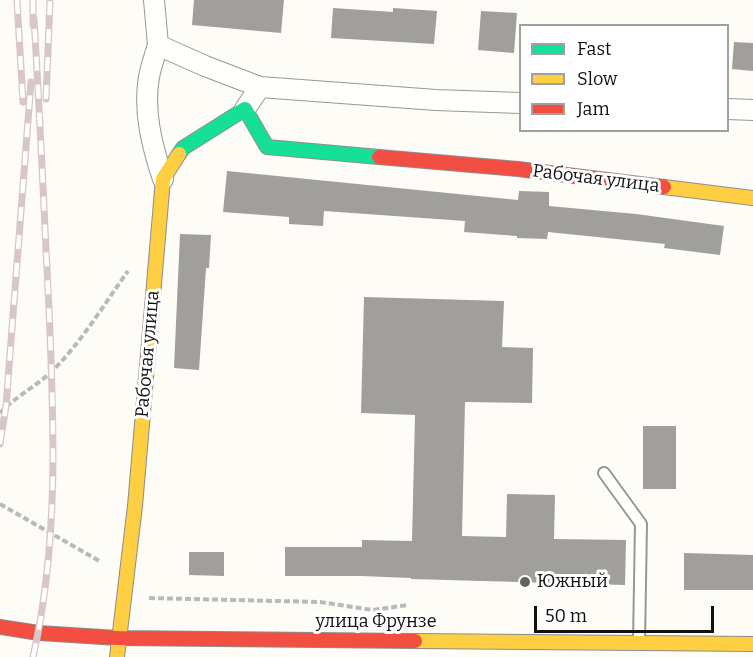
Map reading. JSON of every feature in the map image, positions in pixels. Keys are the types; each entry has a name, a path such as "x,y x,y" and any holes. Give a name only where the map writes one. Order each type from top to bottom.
{"street":[{"path":"154,0 158,45 149,78 147,118 163,179"},
{"path":"158,45 261,87 436,100 519,103"},
{"name":"Рабочая улица","path":"117,657 135,506 163,179 183,148 245,109 261,87"},
{"name":"Рабочая улица","path":"245,109 267,147 518,169 753,198"},
{"path":"729,109 753,110"},
{"name":"улица Фрунзе","path":"0,627 39,633 118,638 753,644"}],"lane":[{"path":"604,473 641,525 639,642"}],"path":[{"path":"0,413 52,372 73,347 132,264"},
{"path":"0,504 110,568 123,596 171,600 320,602 373,610 408,605"}],"building":[{"path":"194,0 284,0 281,33 192,25"},
{"path":"333,8 393,12 393,8 437,11 434,44 331,38"},
{"path":"481,11 517,13 514,53 478,50"},
{"path":"734,42 753,43 753,71 732,69"},
{"path":"227,171 518,200 519,191 549,192 549,206 636,214 724,226 720,255 664,248 665,244 548,232 547,239 464,232 465,221 324,211 323,226 289,224 289,217 223,212"},
{"path":"180,234 211,235 209,268 206,268 199,370 174,368"},
{"path":"364,297 504,301 502,347 533,348 532,403 465,402 462,536 506,537 507,494 555,495 554,539 626,540 625,585 361,576 285,576 285,547 362,547 362,540 412,541 415,415 361,413"},
{"path":"643,426 676,426 676,489 643,489"},
{"path":"189,552 224,552 224,576 189,575"},
{"path":"684,553 753,555 753,590 684,590"}],"railway":[{"path":"17,0 23,102"},
{"path":"33,0 33,25"},
{"path":"46,99 50,0"},
{"path":"33,657 47,571 53,483 49,309 34,19"},
{"path":"0,444 6,406 31,82"}],"traffic: fast":[{"path":"179,154 183,148 245,109 267,147 379,157"}],"traffic: slow":[{"path":"117,657 135,506 163,179 179,154"},
{"path":"664,187 753,198"},
{"path":"415,641 753,644"}],"traffic: jam":[{"path":"379,157 518,169 664,187"},
{"path":"0,627 39,633 118,638 415,641"}],"place":[{"name":"Южный","path":"525,582"}]}
